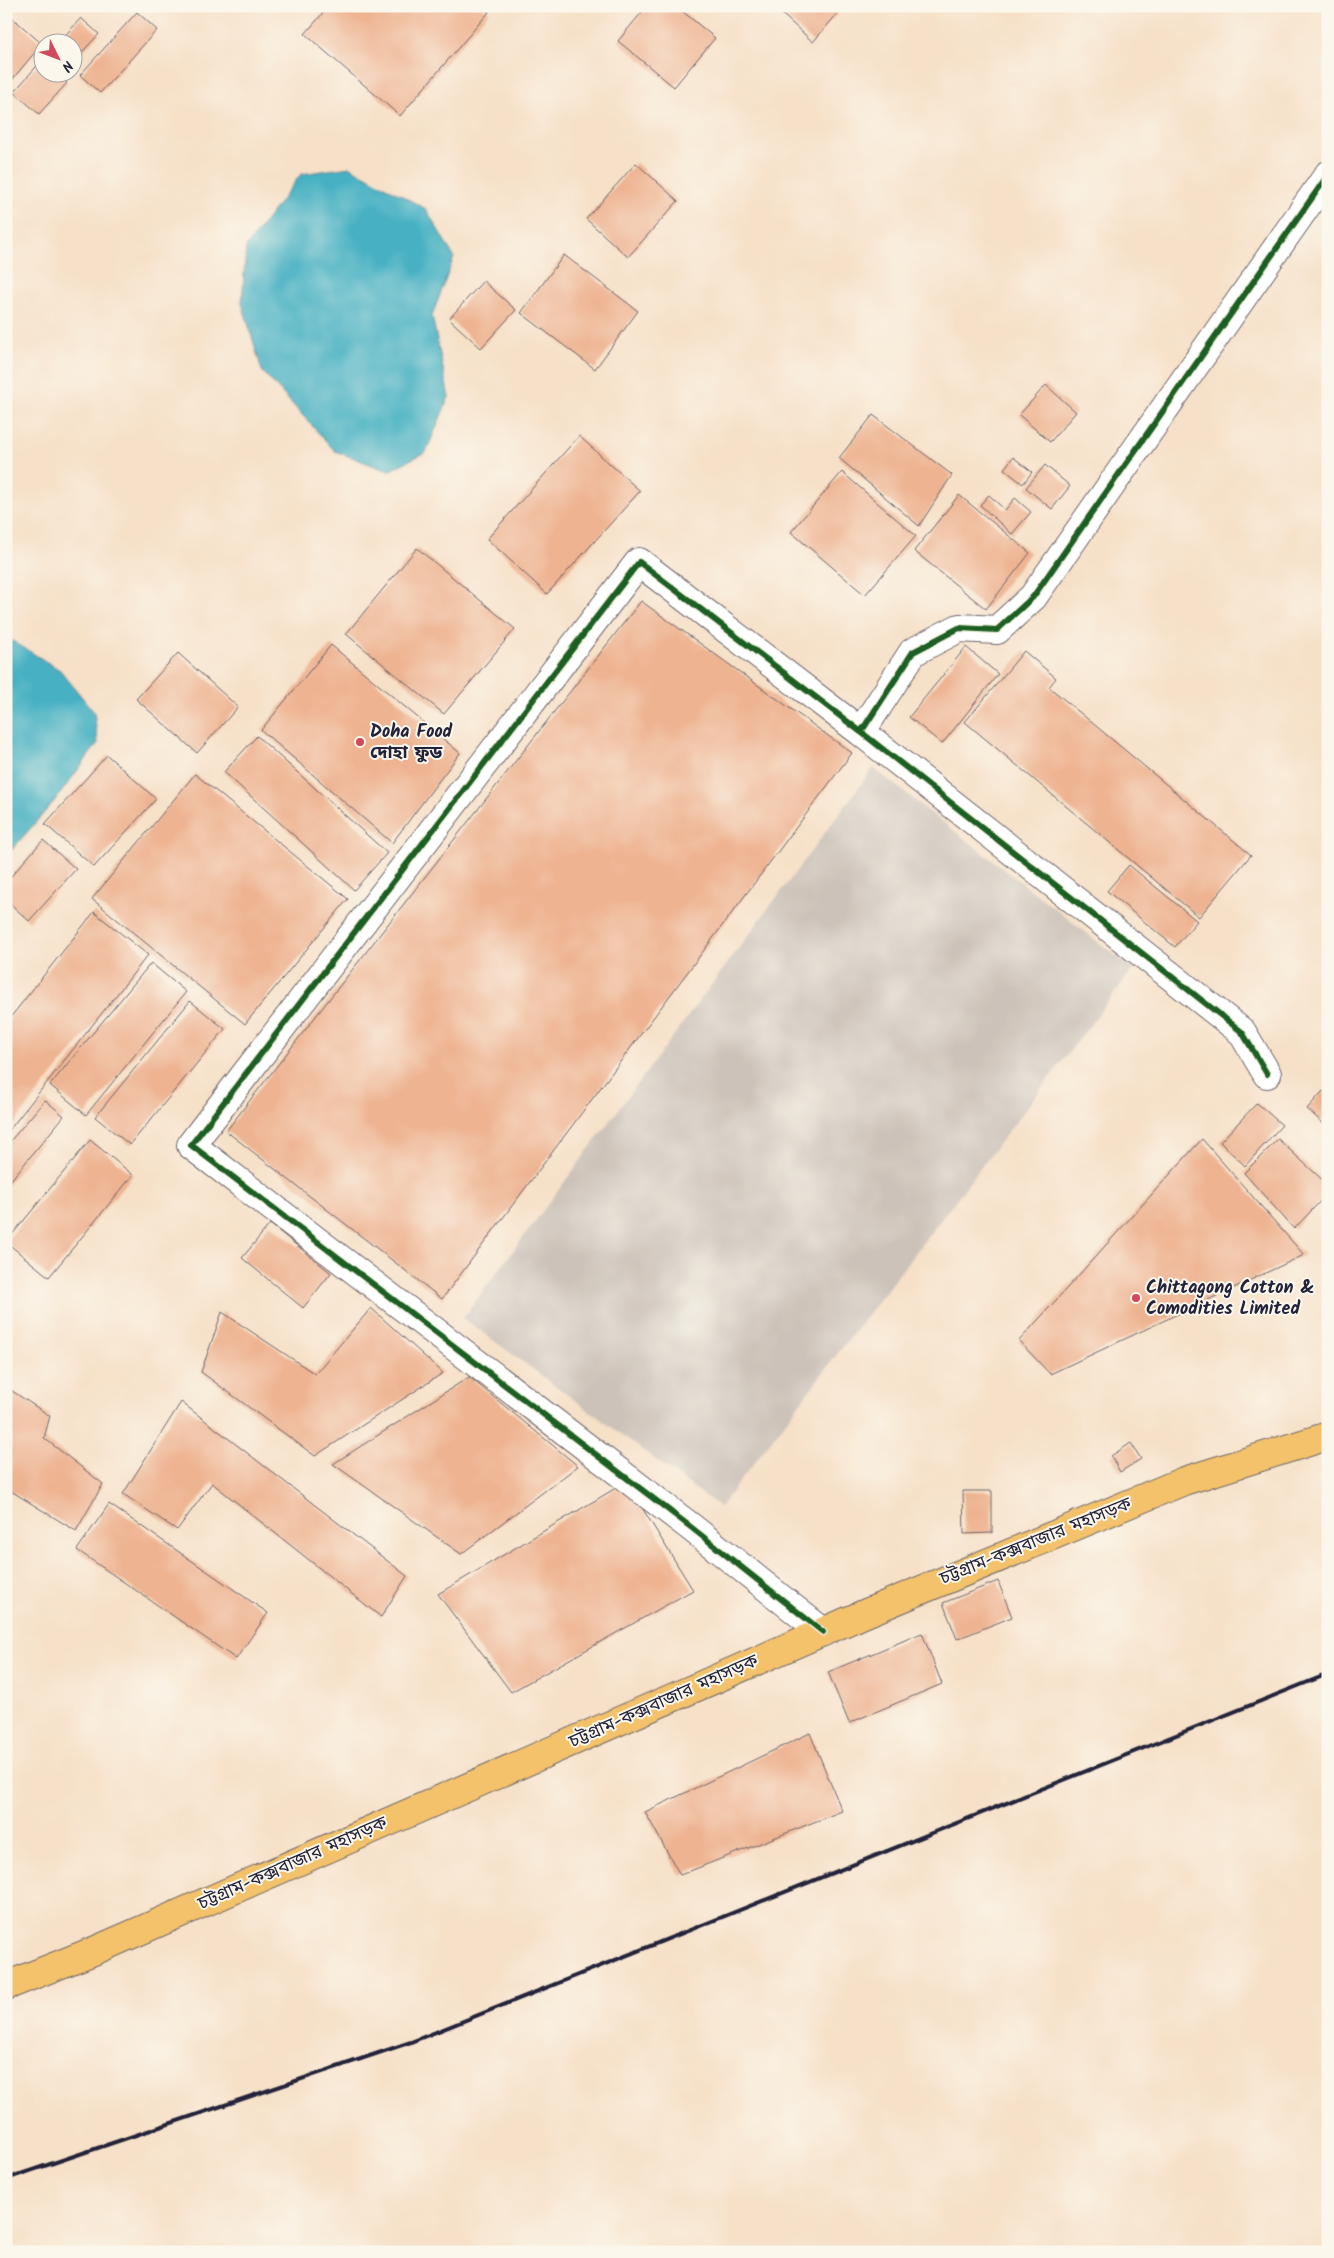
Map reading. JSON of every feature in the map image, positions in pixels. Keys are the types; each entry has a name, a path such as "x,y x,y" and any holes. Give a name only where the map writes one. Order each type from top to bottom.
{"highway":[{"name":"চট্টগ্রাম-কক্সবাজার মহাসড়ক","path":"6,1986 105,1946 823,1632 1184,1481 1328,1436"}],"street":[{"path":"861,732 913,652 959,628 997,630 1033,597 1328,175"},
{"path":"823,1632 692,1528 191,1145 639,562 861,732 1242,1032 1267,1074"}],"shaded area":[{"path":"873,768 1133,969 720,1507 463,1318"}],"water":[{"path":"350,167 426,209 454,257 432,316 449,397 426,452 388,471 335,451 262,371 242,303 246,247 301,174"},
{"path":"6,637 60,670 94,712 98,743 57,798 9,853 6,853"}],"building":[{"path":"329,6 482,6 489,12 400,116 305,34"},
{"path":"647,6 676,6 715,38 674,87 618,41"},
{"path":"773,6 844,6 813,42"},
{"path":"6,12 32,35 32,56 10,82 6,79"},
{"path":"137,12 157,30 100,93 82,77 82,73"},
{"path":"81,18 99,34 82,52 82,32 68,32"},
{"path":"32,71 32,82 67,83 39,114 14,92"},
{"path":"636,163 678,201 628,257 586,219"},
{"path":"564,255 638,311 595,369 521,313"},
{"path":"483,281 516,310 481,348 449,319"},
{"path":"1046,385 1076,412 1050,442 1019,415"},
{"path":"873,415 952,475 919,526 839,458"},
{"path":"579,436 640,491 547,594 487,539"},
{"path":"1013,457 1032,472 1023,484 1004,469"},
{"path":"1045,465 1070,486 1052,509 1026,488"},
{"path":"842,472 916,536 865,595 791,532"},
{"path":"959,495 1030,553 986,609 914,551"},
{"path":"989,495 1005,510 1015,498 1031,512 1012,534 980,505"},
{"path":"417,548 515,629 444,714 346,634"},
{"path":"641,601 852,753 442,1299 226,1131"},
{"name":"Doha Food দোহা ফুড","path":"331,645 460,753 392,843 261,730"},
{"path":"966,647 998,674 942,744 909,717"},
{"path":"1024,651 1056,678 1049,687 1251,855 1199,917 965,722"},
{"path":"178,653 238,707 197,753 136,699"},
{"path":"257,736 387,853 354,890 224,772"},
{"path":"107,755 156,799 94,867 45,824"},
{"path":"195,774 348,899 245,1024 92,899"},
{"path":"43,840 76,869 29,921 6,900 6,882"},
{"path":"1129,865 1197,921 1175,947 1107,891"},
{"path":"94,912 148,955 6,1134 6,1023"},
{"path":"151,963 186,992 86,1115 50,1085"},
{"path":"190,1001 225,1029 130,1145 95,1117"},
{"path":"1323,1091 1328,1095 1328,1120 1324,1124 1307,1109"},
{"path":"45,1100 64,1116 6,1186 6,1146"},
{"path":"1257,1103 1282,1125 1245,1166 1220,1142"},
{"name":"Chittagong Cotton & Comodities Limited","path":"1202,1139 1304,1255 1050,1374 1019,1341"},
{"path":"1278,1139 1328,1185 1328,1193 1294,1229 1244,1173"},
{"path":"90,1140 133,1175 49,1277 6,1242"},
{"path":"270,1224 331,1273 303,1308 242,1258"},
{"path":"371,1308 443,1373 315,1456 201,1372 222,1312 315,1374"},
{"path":"469,1377 578,1466 461,1554 333,1464"},
{"path":"6,1387 50,1416 44,1438 103,1484 76,1531 6,1488"},
{"path":"181,1402 407,1576 381,1617 212,1483 177,1530 123,1494"},
{"path":"1131,1443 1141,1459 1120,1472 1111,1456"},
{"path":"626,1482 693,1590 511,1692 438,1594"},
{"path":"963,1491 992,1491 992,1533 964,1534"},
{"path":"109,1504 268,1613 236,1659 77,1550"},
{"path":"998,1581 1012,1617 957,1639 943,1603"},
{"path":"922,1633 942,1684 849,1723 828,1672"},
{"path":"810,1733 842,1811 680,1875 645,1812"}],"railway":[{"path":"6,2179 411,2042 1328,1674"}],"cycle path":[{"path":"1267,1074 1242,1032 861,732 913,652 959,628 997,630 1033,597 1328,175"},
{"path":"823,1632 692,1528 191,1145 639,562 861,732"}],"place":[{"name":"Doha Food দোহা ফুড","path":"360,742"},
{"name":"Chittagong Cotton & Comodities Limited","path":"1136,1298"}]}
